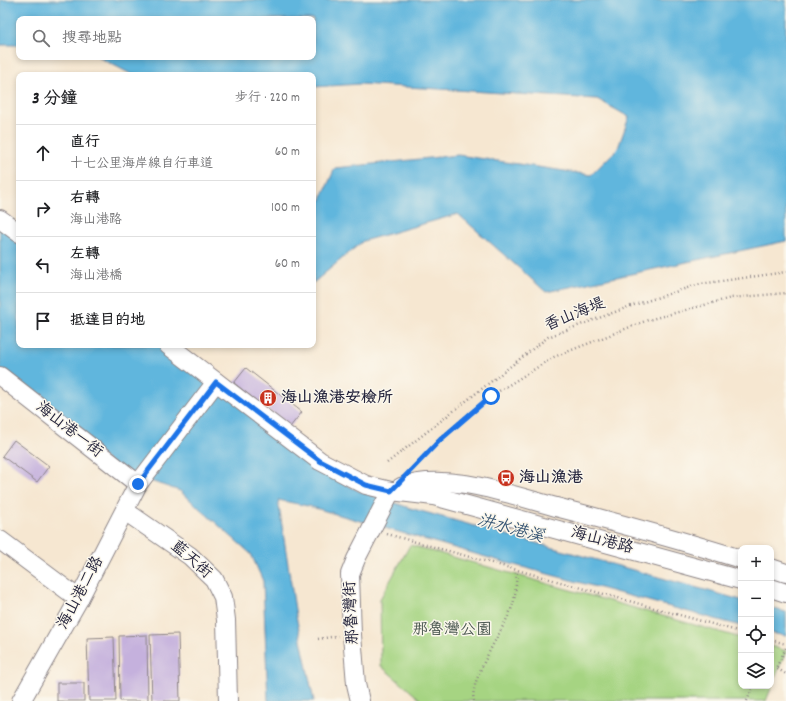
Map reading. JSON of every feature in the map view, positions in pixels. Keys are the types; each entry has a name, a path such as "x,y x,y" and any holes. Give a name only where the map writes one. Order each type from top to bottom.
{"street":[{"path":"0,219 16,231"},
{"name":"海山港路","path":"172,348 320,461 366,485 391,491 434,496 640,551 738,579"},
{"name":"海山港一街","path":"0,377 138,484"},
{"name":"海山港二路","path":"21,701 79,599 138,484 216,382"},
{"name":"海山港路","path":"391,491 413,483 433,482 476,486 648,531 738,558"},
{"name":"那魯灣街","path":"360,701 356,684 349,587 350,574 356,559 391,491"},
{"name":"藍天街","path":"125,511 190,556 214,579 223,598 226,620 228,701"},
{"path":"640,551 648,531"},
{"path":"0,540 79,599"},
{"path":"774,569 786,573"},
{"path":"774,589 786,593"}],"path":[{"name":"香山海堤","path":"387,463 548,338 631,306 700,284 786,272"},
{"path":"410,471 440,440 491,396 554,358 648,320 731,298 786,293"},
{"path":"372,530 738,631"},
{"path":"474,701 472,694 483,665 512,606 517,570"},
{"path":"774,641 786,644"},
{"path":"786,648 776,668 786,674"},
{"path":"747,701 752,689"}],"green space":[{"name":"那魯灣公園","path":"410,545 738,637 738,689 771,689 766,701 422,701 381,666 380,599"},
{"name":"那魯灣公園","path":"774,647 786,651 774,681"}],"water":[{"path":"0,0 786,0 786,241 546,292 458,214 363,241 316,280 316,211 335,168 458,155 591,175 618,148 629,117 597,99 360,84 316,87 316,72 127,72 104,60 316,60 316,16 16,16 16,45 0,45"},
{"path":"0,217 16,230 16,348 170,348 205,375 311,467 359,491 410,508 738,599 738,625 500,561 308,506 278,500 296,616 314,701 268,701 263,581 251,554 180,491 121,471 0,376"},
{"path":"774,609 786,612 786,636 774,634"}],"building":[{"name":"海山漁港安檢所","path":"246,368 302,412 290,427 234,383"},
{"path":"14,440 49,466 37,482 2,456"},
{"path":"178,634 180,701 152,701 150,635"},
{"path":"147,635 148,701 120,701 119,636"},
{"path":"114,637 116,701 89,701 87,638"},
{"path":"57,683 84,683 84,701 57,701"}],"place":[{"name":"海山漁港安檢所","path":"268,398"},
{"name":"海山漁港","path":"506,478"}],"route":[{"path":"138,484 216,382 320,461 342,474 366,485 391,491 440,440 491,396"}],"water label":[{"name":"汫水港溪","path":"510,530"}]}
